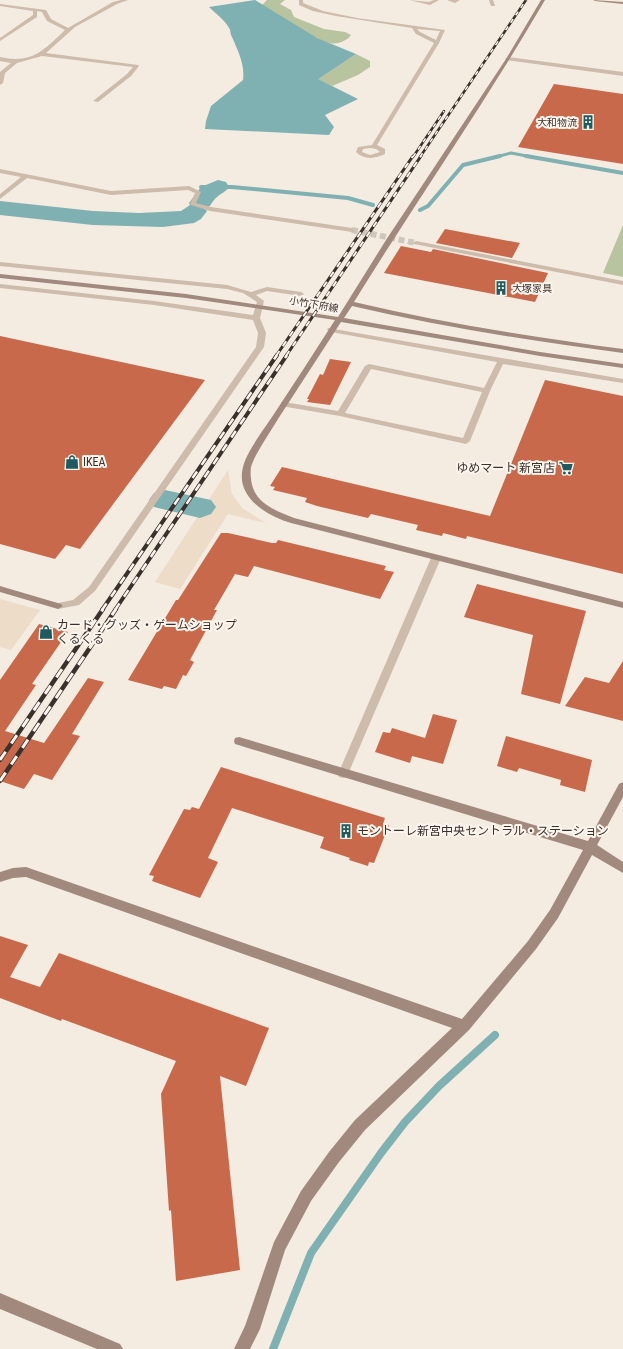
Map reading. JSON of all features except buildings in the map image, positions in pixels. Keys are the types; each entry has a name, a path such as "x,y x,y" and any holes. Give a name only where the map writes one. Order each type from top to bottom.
{"street":[{"path":"0,83 3,72 15,62 40,54 47,50 68,30 115,3 126,0"},
{"path":"301,0 301,4 308,8 333,14 414,27 443,30 437,43 374,146"},
{"path":"411,0 430,4 437,0"},
{"path":"450,0 454,2 458,0"},
{"path":"543,0 508,59 418,195 266,432 247,467 248,487 252,496 261,505 290,520 623,605"},
{"path":"595,0 623,3"},
{"path":"0,5 44,11 49,20 68,30"},
{"path":"0,40 35,16 35,9"},
{"path":"414,27 418,33 437,43"},
{"path":"40,54 136,66 129,75 96,101"},
{"path":"0,59 15,62"},
{"path":"508,59 623,74"},
{"path":"0,171 111,193 189,188 198,192 193,204 210,210 352,230"},
{"path":"0,197 26,176"},
{"path":"416,243 623,283"},
{"path":"0,264 227,287 245,291 260,301 256,318 262,333 260,348 92,589 76,603 58,606 0,589"},
{"name":"小竹下府線","path":"0,276 186,296 293,311 540,354 623,366"},
{"path":"0,286 154,303 256,318"},
{"path":"250,294 267,289 301,294"},
{"path":"350,303 388,312 533,339 623,350"},
{"path":"331,330 501,361 623,381"},
{"path":"284,404 340,414 466,441 486,391 501,361"},
{"path":"340,414 369,366 486,391"},
{"path":"343,774 436,558"},
{"path":"239,741 343,774 590,848 623,868"},
{"path":"242,1349 252,1329 279,1247 306,1196 334,1157 360,1125 464,1026 514,967 554,914 623,787"},
{"path":"0,877 12,873 26,872 464,1026"},
{"path":"0,1301 115,1349"}],"green space":[{"path":"267,0 285,0 280,4 291,10 294,17 324,29 345,32 351,35 339,43 323,41 305,32 262,5"},
{"path":"356,54 370,61 370,67 358,75 332,86 317,79"},
{"path":"623,225 623,277 603,273"}],"shaded area":[{"path":"228,470 232,494 242,508 266,523 228,514 180,589 155,582"},
{"path":"0,599 40,610 11,650 0,647"}],"water":[{"path":"255,0 317,38 356,54 318,79 358,99 325,115 334,127 329,135 205,129 211,106 243,80 243,68 237,47 231,36 230,29 209,7"}],"waterway":[{"path":"497,157 511,153 532,157"},
{"path":"526,156 623,173"},
{"path":"420,210 428,206 463,165 497,157"},
{"path":"201,187 232,187 348,198 373,205"},
{"path":"200,203 209,192 218,187"},
{"path":"0,208 93,218 139,220 186,218 195,211"},
{"path":"165,500 200,507"},
{"path":"273,1349 311,1253 381,1153 405,1122 439,1086 495,1035"}],"tunnel":[{"path":"352,230 416,243"}],"railway":[{"path":"420,157 526,0"},
{"path":"413,157 444,111"},
{"path":"276,356 413,156"},
{"path":"286,356 421,156"},
{"path":"102,610 277,355"},
{"path":"115,610 287,355"},
{"path":"0,760 103,609"},
{"path":"0,781 116,609"}],"place":[{"name":"大和物流","path":"588,122"},
{"name":"大塚家具","path":"501,288"},
{"name":"IKEA","path":"72,462"},
{"name":"ゆめマート 新宮店","path":"566,468"},
{"name":"カード・グッズ・ゲームショップ くるくる","path":"46,632"},
{"name":"モントーレ新宮中央セントラル・ステーション","path":"346,831"}]}
